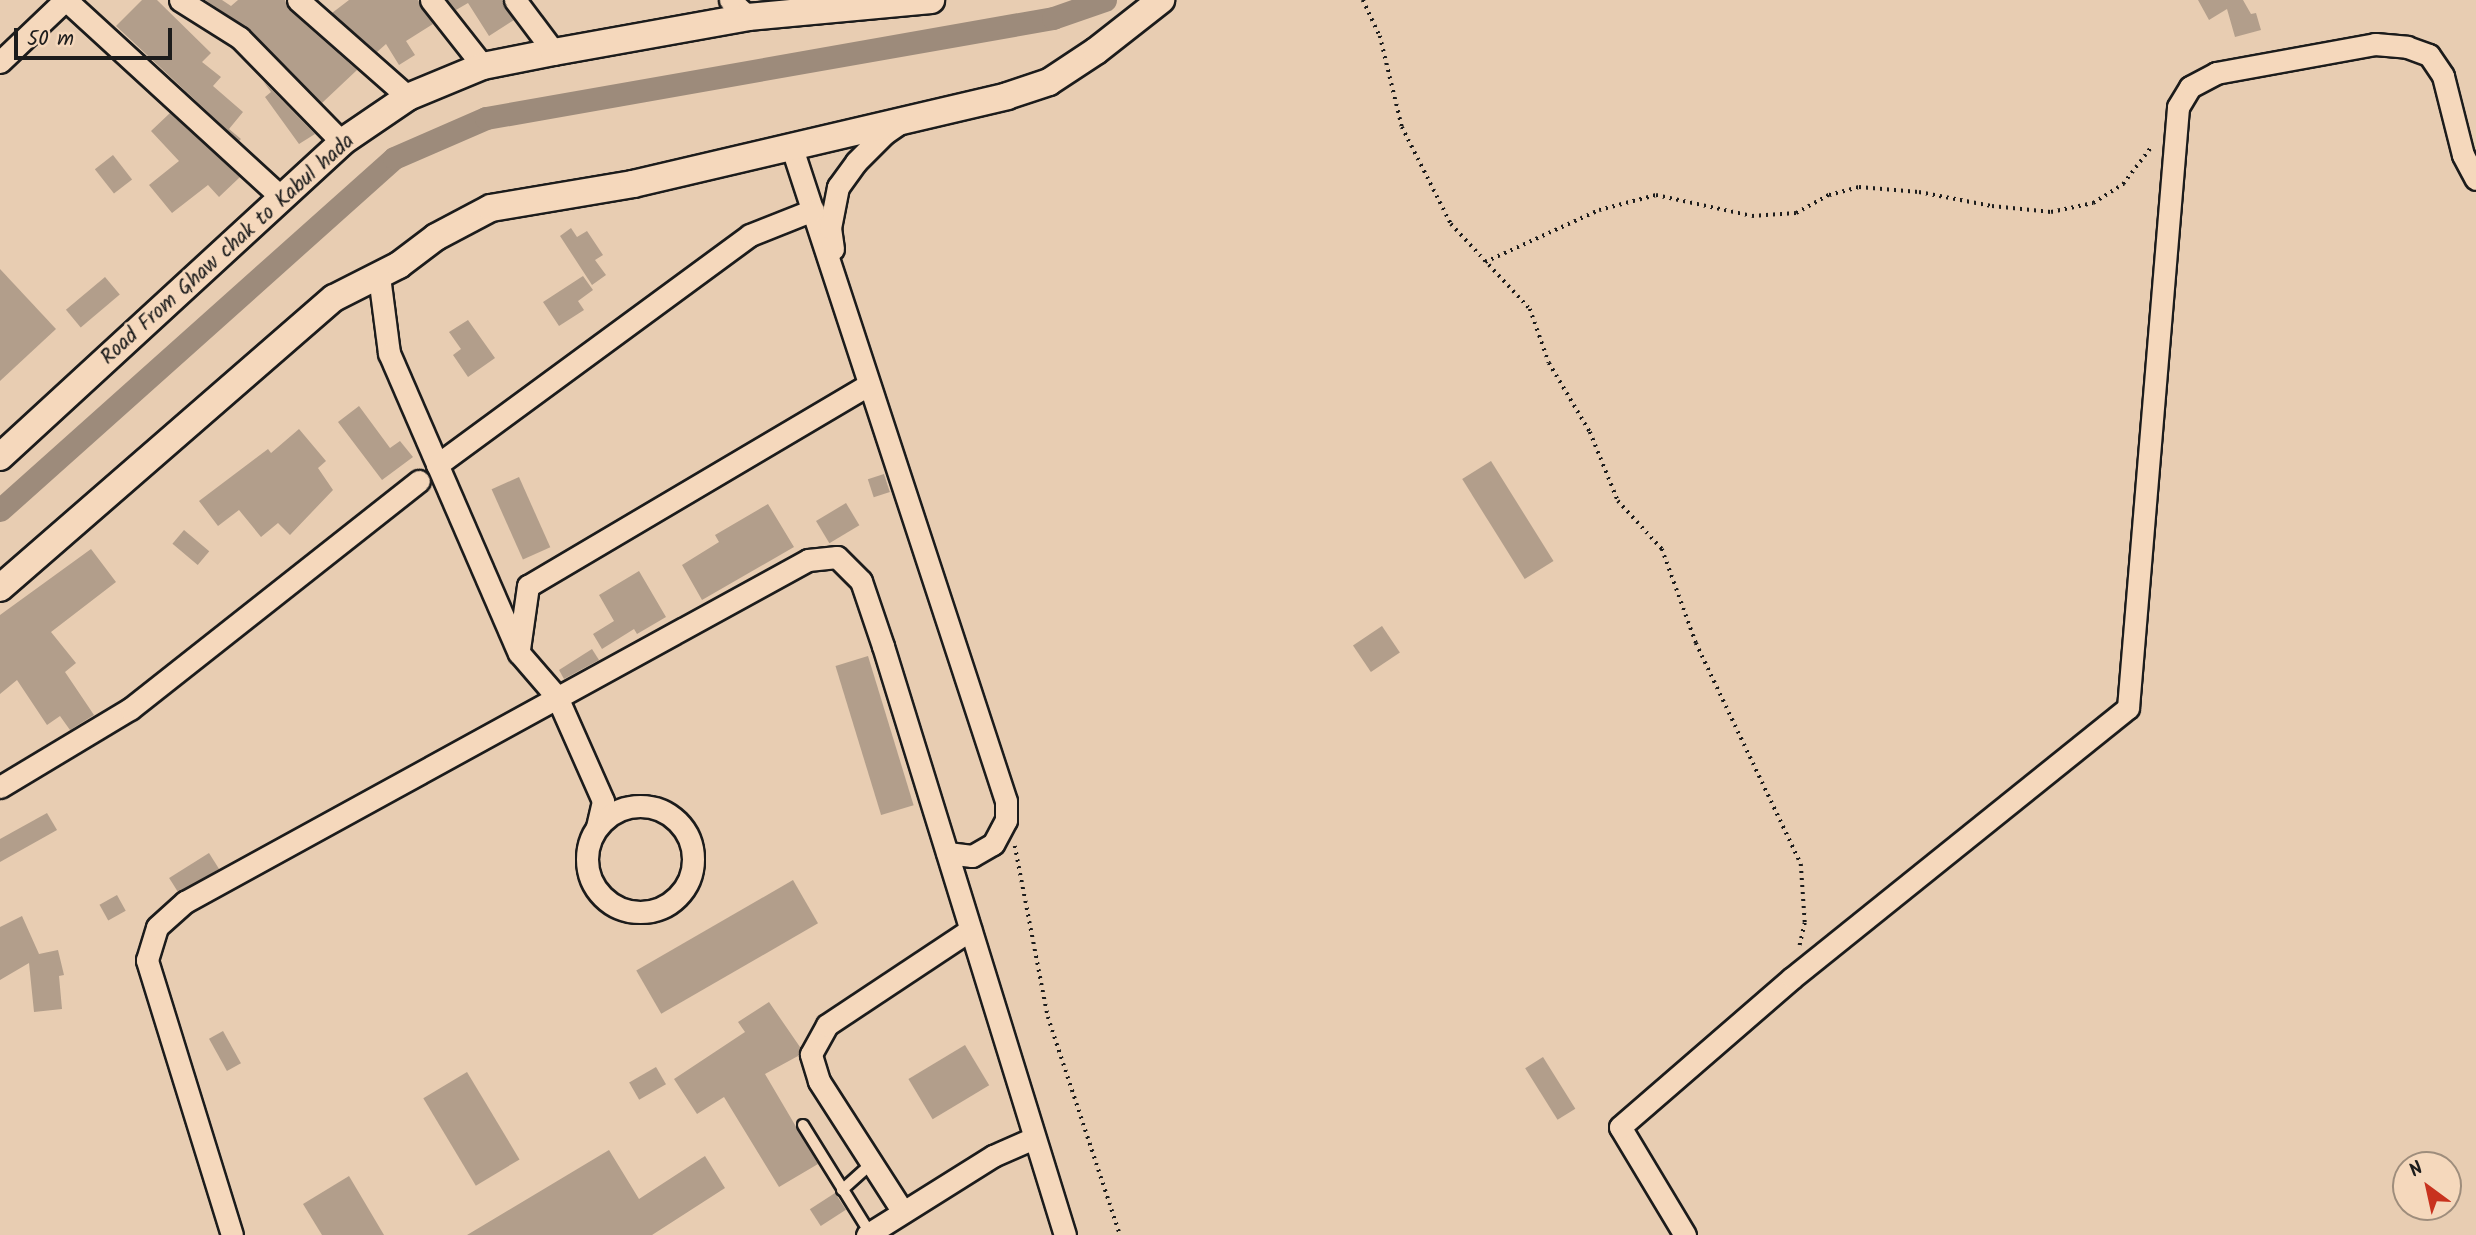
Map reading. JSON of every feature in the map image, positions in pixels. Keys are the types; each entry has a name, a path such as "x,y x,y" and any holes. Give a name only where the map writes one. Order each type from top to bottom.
{"street":[{"path":"0,62 66,0 281,197"},
{"path":"180,0 240,38 342,142"},
{"path":"298,0 408,97"},
{"path":"431,0 483,66"},
{"path":"515,0 554,51"},
{"name":"Road From Ghaw chak to Kabul hada","path":"0,457 342,142 408,97 483,66 739,9 931,0"},
{"path":"0,588 334,298 399,265 436,237 491,208 633,184 1007,96 1048,82 1096,51 1161,0"},
{"path":"1685,1235 1620,1127 1792,978 2128,708 2178,107 2190,87 2216,74 2375,44 2407,47 2429,55 2443,76 2463,155 2476,179"},
{"path":"836,283 830,229 838,187 875,143 902,121"},
{"path":"791,145 1006,801 1006,820 993,844 972,856 947,853"},
{"path":"437,465 750,235 813,210"},
{"path":"379,275 389,353 519,653 557,697 603,801 597,827 587,846 586,867 593,887 607,902 626,912 647,913 667,906 683,892 692,873 693,852 687,832 673,816 654,807 603,801"},
{"path":"519,653 528,586 869,384"},
{"path":"0,787 130,709 419,481"},
{"path":"232,1235 147,960 157,927 185,902 808,560 837,557 861,581 1065,1235"},
{"path":"597,827 612,813 633,806"},
{"path":"903,1212 819,1081 811,1054 827,1025 970,930"},
{"path":"868,1234 993,1156 1034,1138"}],"lane":[{"path":"803,1125 868,1234"},
{"path":"842,1190 872,1163"}],"path":[{"path":"1363,0 1380,36 1402,127 1451,223 1530,309 1549,363 1590,432 1618,501 1662,550 1696,643 1801,864 1805,923 1792,978"},
{"path":"1485,262 1599,210 1656,195 1752,216 1796,213 1829,195 1858,187 1919,192 2051,212 2093,203 2123,184 2158,138"},
{"path":"1000,831 1014,839 1048,1017 1120,1235"}],"building":[{"path":"142,0 157,0 211,53 202,62 221,77 213,86 243,112 229,129 241,139 239,141 116,26"},
{"path":"205,0 222,0 231,6 238,0 285,0 289,10 357,70 322,103 249,29"},
{"path":"349,0 418,0 433,24 406,41 415,55 399,65 386,44 377,52 332,13"},
{"path":"448,0 502,0 514,20 489,36 468,3 456,10"},
{"path":"2198,0 2243,0 2251,14 2256,13 2261,30 2235,37 2227,9 2209,20"},
{"path":"263,81 315,134 299,144 265,97 271,92"},
{"path":"170,113 240,177 219,197 208,185 172,213 149,185 179,161 151,131"},
{"path":"113,155 132,179 114,194 95,169"},
{"path":"571,228 577,237 587,231 603,255 595,260 606,275 592,285 560,236"},
{"path":"0,269 56,329 0,381"},
{"path":"583,276 593,290 578,301 584,310 559,326 543,302"},
{"path":"105,277 120,295 81,327 66,310"},
{"path":"468,320 495,358 468,377 453,355 461,349 449,332"},
{"path":"359,406 390,448 400,441 413,457 382,480 338,422"},
{"path":"299,429 326,461 318,468 333,490 290,535 278,523 261,537 239,510 218,526 199,501 268,449 271,453"},
{"path":"1491,461 1554,561 1525,579 1462,479"},
{"path":"884,474 890,492 874,497 868,479"},
{"path":"519,477 550,547 523,560 492,489"},
{"path":"846,503 859,525 829,543 816,521"},
{"path":"768,504 794,547 702,600 682,565 719,542 715,535"},
{"path":"184,530 209,551 198,565 172,544"},
{"path":"91,549 116,582 51,632 76,663 65,672 94,715 70,730 60,716 47,725 17,680 0,694 0,615"},
{"path":"639,571 666,617 637,634 634,629 602,649 593,634 614,621 599,595"},
{"path":"1382,626 1400,653 1371,672 1353,646"},
{"path":"592,649 599,660 564,679 559,670"},
{"path":"868,656 914,805 881,815 835,666"},
{"path":"47,813 57,830 0,862 0,839"},
{"path":"209,853 219,869 179,894 169,878"},
{"path":"793,880 818,923 661,1014 636,970"},
{"path":"117,895 126,911 108,920 100,905"},
{"path":"22,916 39,954 58,950 64,975 59,976 62,1009 34,1012 29,963 0,980 0,927"},
{"path":"769,1002 800,1047 798,1056 765,1074 818,1164 779,1187 724,1097 697,1114 674,1079 745,1032 738,1022"},
{"path":"223,1031 241,1063 227,1071 209,1039"},
{"path":"965,1045 989,1085 933,1119 908,1079"},
{"path":"1543,1057 1575,1109 1558,1120 1525,1068"},
{"path":"656,1067 666,1084 639,1100 629,1082"},
{"path":"467,1072 520,1159 476,1186 423,1098"},
{"path":"609,1150 639,1199 705,1156 725,1188 652,1235 467,1235"},
{"path":"349,1176 384,1235 322,1235 303,1204"},
{"path":"835,1193 846,1210 821,1226 810,1209"}],"waterway":[{"path":"0,510 394,158 486,118 1053,18 1105,0"}]}
